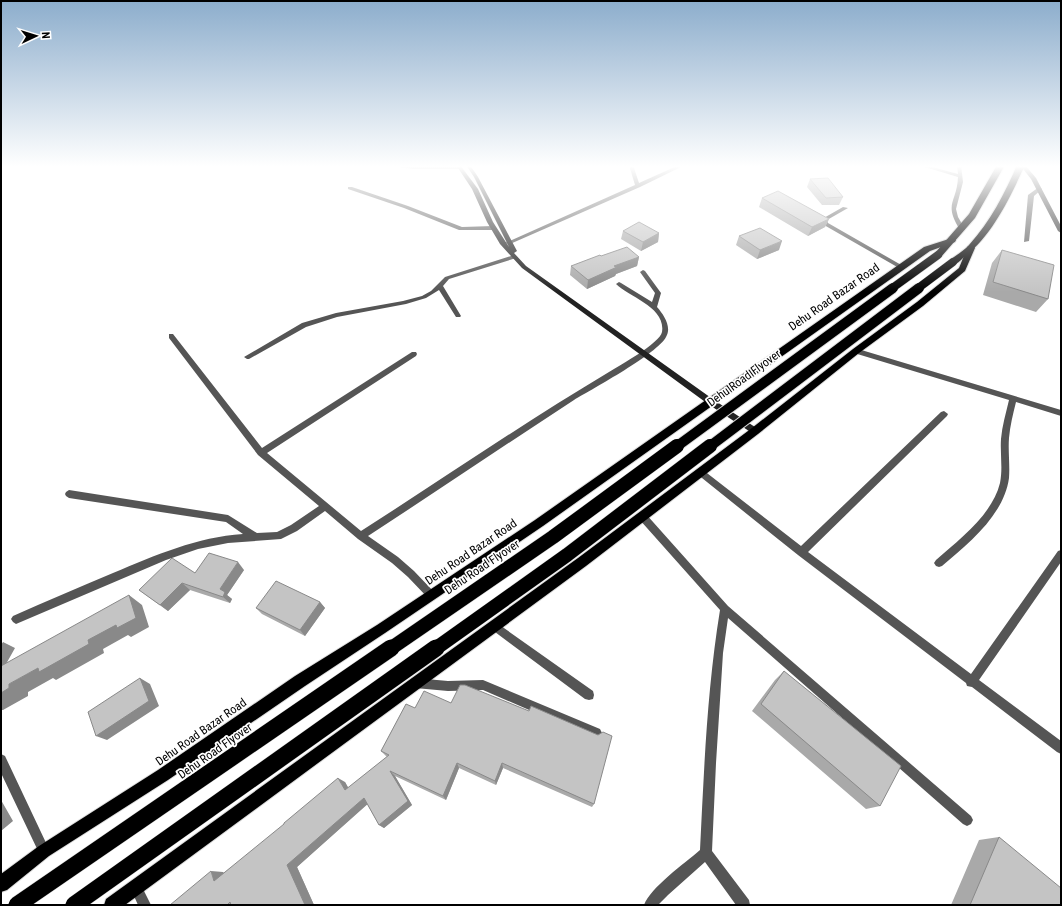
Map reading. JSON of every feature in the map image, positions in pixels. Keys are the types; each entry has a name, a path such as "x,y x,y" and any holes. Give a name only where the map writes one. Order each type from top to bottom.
{"highway":[{"name":"Dehu Road Flyover","path":"17,905 553,537 938,255 962,229 978,207"},
{"path":"74,905 567,555 971,248 998,207"}],"main road":[{"name":"Dehu Road Bazar Road","path":"1,884 44,851 163,775 300,681 382,629 431,594 539,523 927,249 952,240"},
{"path":"112,905 494,626 755,431 856,351 920,304 962,269 971,248"}],"street":[{"path":"407,207 461,229 493,228"},
{"path":"483,207 503,244 524,267 711,402 755,431"},
{"path":"492,207 508,243 524,267"},
{"path":"508,243 589,207"},
{"path":"953,207 954,217 962,229"},
{"path":"1026,241 1030,207"},
{"path":"1050,207 1060,223 1061,231"},
{"path":"845,208 828,216 824,220 826,224 901,267"},
{"path":"247,357 304,325 336,315 404,303 424,297 440,286 447,278 514,257"},
{"path":"643,272 658,293 654,307"},
{"path":"361,536 644,353 663,337 665,332 657,310 619,284"},
{"path":"440,286 458,316"},
{"path":"171,336 261,453 361,536 395,560 431,594"},
{"path":"856,351 1061,413"},
{"path":"261,453 414,354"},
{"path":"939,563 967,537 993,509 1002,488 1006,469 1005,442 1013,398"},
{"path":"801,552 944,414"},
{"path":"700,472 801,552 1061,748"},
{"path":"69,494 228,519 255,537"},
{"path":"16,619 164,556 198,545 228,538 278,536 294,528 325,506"},
{"path":"642,516 725,609 967,820"},
{"path":"972,682 1061,554"},
{"path":"725,609 718,653 710,763 706,853 744,905"},
{"path":"494,626 589,695"},
{"path":"414,683 448,686 483,685 596,733"},
{"path":"1,760 44,851"},
{"path":"650,905 663,890 706,853"},
{"path":"136,887 145,905"}],"building":[{"path":"778,207 808,207 829,219 812,227"},
{"path":"639,222 659,233 643,242 623,231"},
{"path":"760,228 782,241 760,250 739,236"},
{"path":"627,247 639,257 614,266 617,267 588,280 571,266 600,255 601,256"},
{"path":"1002,250 1054,265 1048,299 993,282"},
{"path":"209,553 238,562 220,589 225,592 223,597 182,583 160,605 139,590 172,558 195,573"},
{"path":"276,581 320,602 300,630 256,608"},
{"path":"129,595 136,618 117,628 116,625 88,640 89,644 39,672 38,668 9,684 9,688 1,693 1,666"},
{"path":"784,671 901,766 880,806 761,704"},
{"path":"140,678 149,701 96,736 88,712"},
{"path":"460,685 465,685 529,711 531,706 598,735 603,732 612,736 594,804 502,763 495,781 457,763 443,796 390,771 408,801 379,825 364,798 287,865 305,905 231,905 230,902 227,905 170,905 211,871 214,881 338,778 345,790 389,755 381,751 406,704 415,708 424,691 451,703"},
{"path":"999,837 1061,888 1061,905 970,905"}]}
